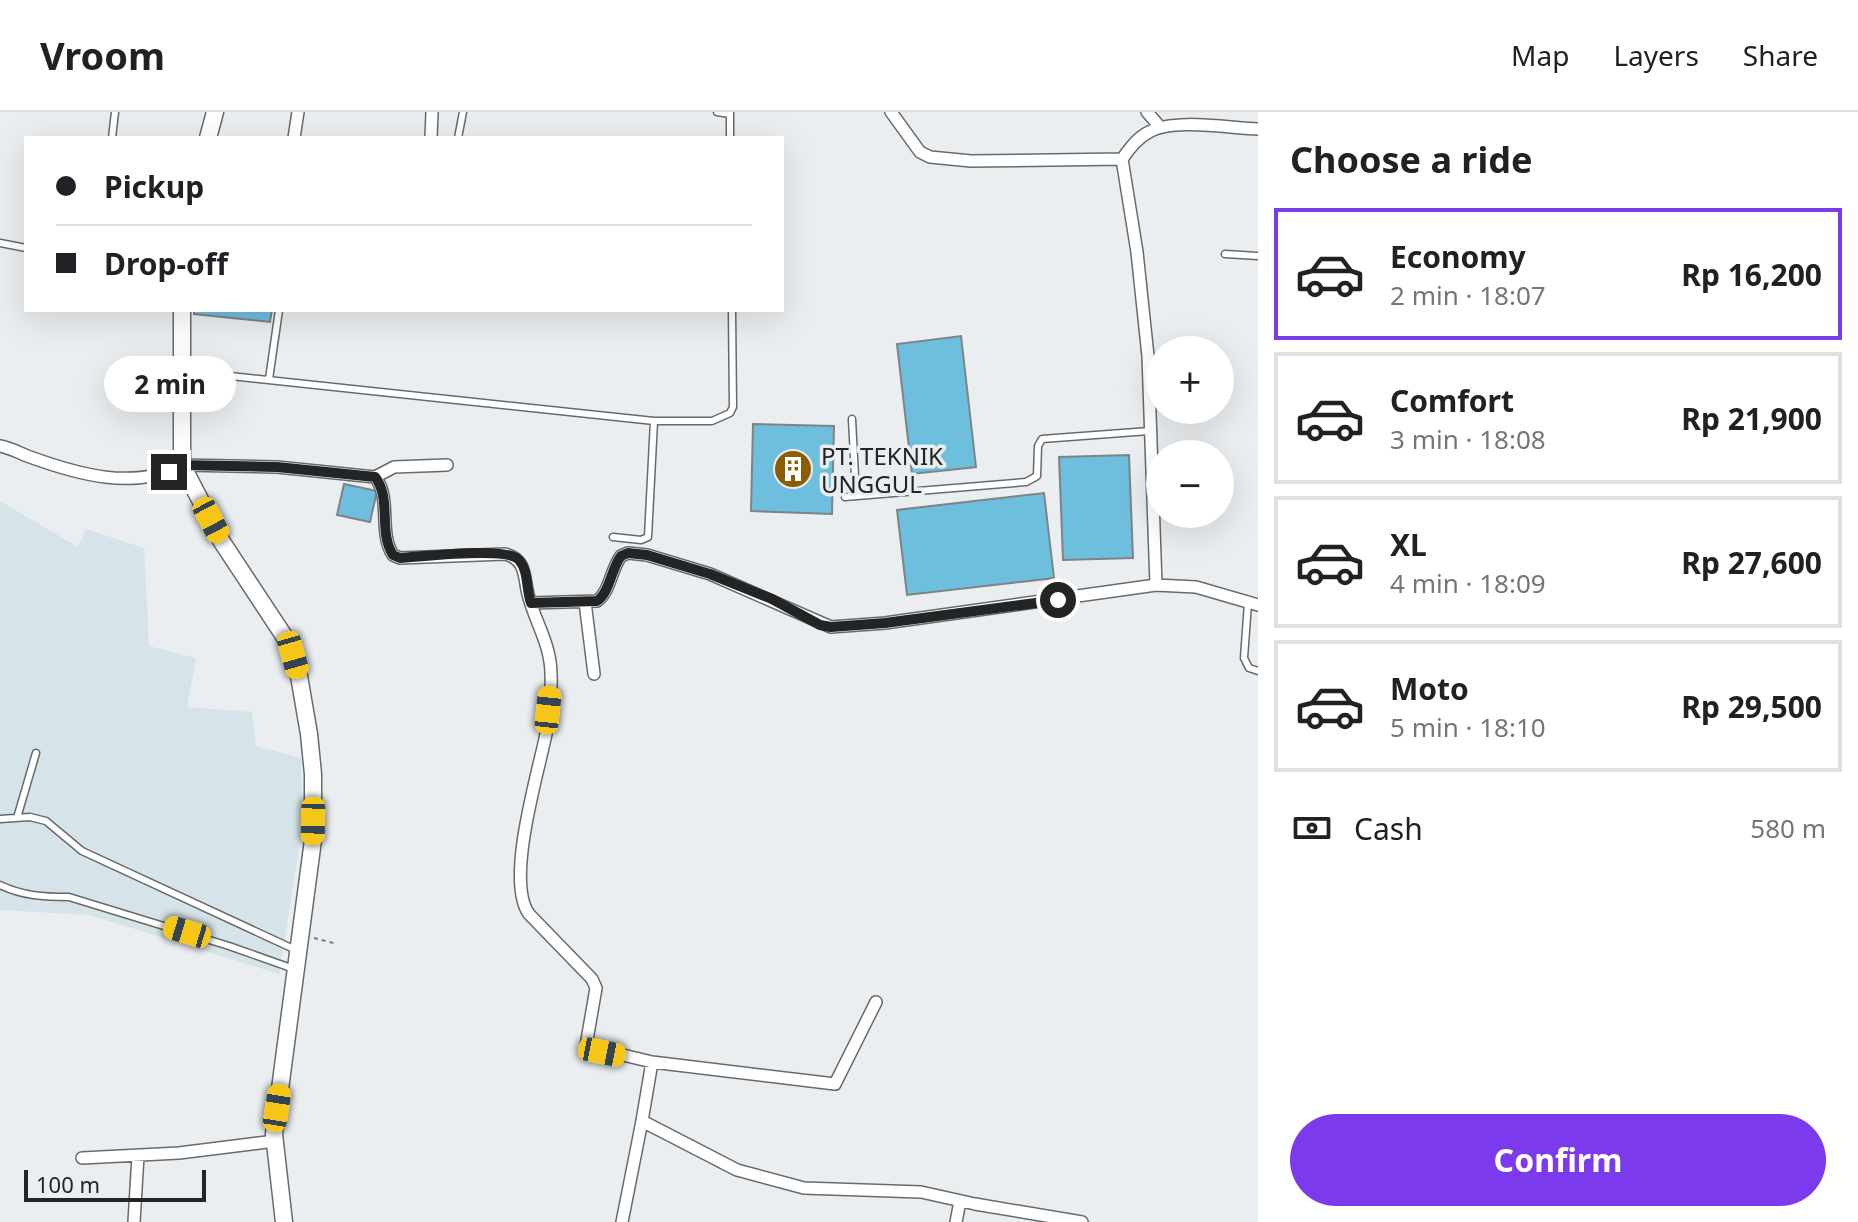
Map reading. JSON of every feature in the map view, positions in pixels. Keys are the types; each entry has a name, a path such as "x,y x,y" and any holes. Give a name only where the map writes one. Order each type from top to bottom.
{"main road":[{"path":"209,136 215,112"},
{"path":"182,312 182,465 222,542 280,629 293,655 309,734 313,840 275,1141 284,1222"}],"street":[{"path":"294,136 298,112"},
{"path":"431,136 432,112"},
{"path":"891,112 920,152 930,157 971,161 1122,159"},
{"path":"1147,112 1160,127"},
{"path":"1156,585 1148,356 1137,252 1122,159 1135,142 1160,127 1258,129"},
{"path":"0,446 81,473 116,479 169,472 182,465 277,467 375,477 394,467 447,465"},
{"path":"375,477 383,489 384,526 393,555 400,558 514,556 525,570 531,603 547,646 551,674 546,732 522,842 523,903 529,914 592,979 596,988 586,1046 652,1062 835,1084 876,1002"},
{"path":"531,603 597,601 603,597 618,561 628,553 636,553 710,574 772,599 820,625 831,627 885,623 1156,585 1196,587 1253,604"},
{"path":"585,602 594,674"},
{"path":"622,1222 652,1062"},
{"path":"642,1121 737,1170 804,1188 921,1192 1082,1222"},
{"path":"82,1158 138,1156 275,1141"},
{"path":"134,1222 138,1156"},
{"path":"956,1222 960,1201"}],"lane":[{"path":"112,136 115,112"},
{"path":"458,136 463,112"},
{"path":"717,112 730,113 730,136"},
{"path":"0,243 24,248"},
{"path":"1225,254 1258,256"},
{"path":"269,379 279,312"},
{"path":"181,370 654,421 712,421 730,413 733,407 732,312"},
{"path":"852,419 856,496"},
{"path":"613,537 641,540 648,537 654,421"},
{"path":"845,497 1026,482 1037,476 1038,446 1042,439 1149,431"},
{"path":"1253,604 1244,658 1249,668 1258,671"},
{"path":"17,818 36,753"},
{"path":"0,819 30,817 46,821 67,842 82,851 300,943"},
{"path":"0,885 18,893 69,897 297,970"}],"path":[{"path":"300,943 337,944"}],"shaded area":[{"path":"0,501 78,547 86,529 144,548 149,646 196,658 187,707 252,712 256,746 301,758 302,830 279,974 90,915 0,910"}],"building":[{"path":"194,312 272,312 270,322"},
{"path":"961,336 976,467 912,474 897,344"},
{"name":"PT. TEKNIK UNGGUL","path":"753,424 834,426 832,514 751,511"},
{"path":"1129,455 1133,558 1063,560 1059,457"},
{"path":"344,484 377,491 370,522 337,515"},
{"path":"1044,493 1054,578 907,595 897,510"}],"place":[{"name":"PT. TEKNIK UNGGUL","path":"793,469"}],"route":[{"path":"169,472 182,465 277,467 375,477 383,489 384,526 393,555 400,558 478,554 514,556 525,570 531,603 597,601 603,597 615,565 621,556 628,553 647,555 710,574 772,599 820,625 831,627 843,628 1058,600"}]}
